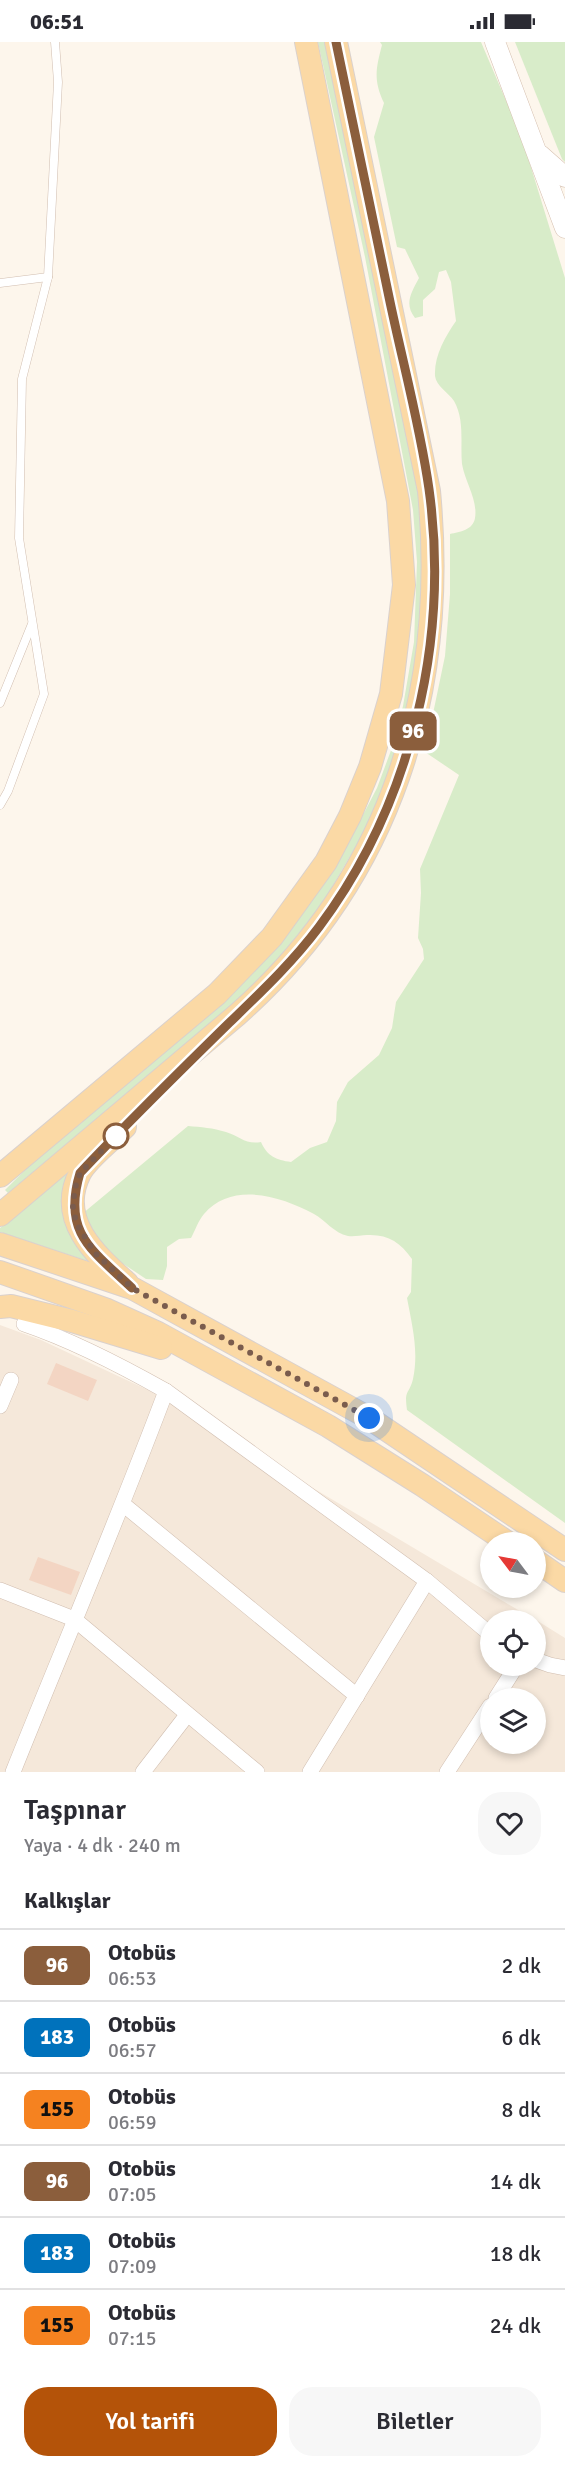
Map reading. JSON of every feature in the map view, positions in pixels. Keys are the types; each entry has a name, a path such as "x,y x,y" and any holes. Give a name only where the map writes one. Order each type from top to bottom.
{"main road":[{"path":"0,1176 217,994 272,937 307,891 350,816 370,767 391,694 404,585 398,501 306,42"},
{"path":"132,1288 95,1253 76,1223 73,1207 80,1173 279,975 319,927 369,845 398,778 422,693 431,628 434,550 428,482 336,42"},
{"path":"495,42 563,215"},
{"path":"538,154 565,177"},
{"path":"0,1215 238,1014"},
{"path":"0,1244 132,1288 369,1418 565,1550"},
{"path":"0,1272 105,1309 158,1333 328,1426 492,1532"},
{"path":"0,1307 11,1306 105,1330 222,1368"},
{"path":"546,1568 565,1581"}],"street":[{"path":"24,1324 60,1336 166,1391 428,1581 480,1625"},
{"path":"0,1406 11,1380"},
{"path":"14,1772 74,1619 124,1505 166,1391"},
{"path":"124,1505 357,1696"},
{"path":"310,1772 428,1581"},
{"path":"0,1590 74,1619 256,1772"},
{"path":"546,1663 565,1668"},
{"path":"143,1772 187,1714"},
{"path":"447,1772 480,1721"}],"lane":[{"path":"0,805 8,791 44,694 19,538 22,379 48,277 58,82 55,42"},
{"path":"0,283 48,277"},
{"path":"0,704 32,622"}],"shaded area":[{"path":"0,1325 41,1340 148,1390 480,1587 480,1598 498,1598 518,1610 480,1610 480,1676 546,1676 546,1626 565,1638 565,1772 0,1772"}],"green space":[{"path":"318,42 327,42 424,518 427,576 405,736 369,824 322,904 276,962 248,991 8,1193 5,1190 35,1160 217,1007 284,938 320,888 353,834 377,788 393,745 403,706 414,642 417,562 413,510 365,257"},
{"path":"380,42 481,42 522,138 565,278 565,1523 407,1410 407,1395 415,1369 414,1338 407,1298 411,1292 412,1259 393,1240 374,1235 348,1236 338,1232 301,1207 272,1197 242,1195 215,1204 204,1214 191,1238 179,1239 167,1247 167,1266 163,1280 146,1279 122,1263 87,1228 82,1214 188,1126 216,1130 247,1141 261,1142 273,1157 291,1162 310,1148 327,1142 336,1121 337,1102 348,1082 379,1055 392,1028 396,1002 424,959 418,938 420,869 459,775 425,752 445,656 450,594 450,534 469,528 474,522 475,511 462,464 460,416 454,401 438,383 435,376 438,354 456,321 451,282 446,270 439,272 435,289 423,300 423,316 415,318 409,303 419,278 405,249 397,247 374,137 384,103 377,81 377,67 382,45"},
{"path":"515,42 565,42 565,162 562,159"},
{"path":"87,1155 70,1177 91,1262 0,1232 0,1228"}],"building":[{"path":"56,1363 97,1380 88,1401 47,1384"},
{"path":"38,1557 80,1572 71,1595 29,1580"}],"bus line":[{"name":"96","path":"132,1288 95,1253 76,1223 73,1207 75,1188 80,1173 238,1014 263,992 319,927 337,901 369,845 398,778 420,704 426,670 434,576 429,491 336,42"}],"route":[{"path":"116,1136 80,1173 75,1188 73,1207 76,1223 95,1253 132,1288 369,1418"}]}
